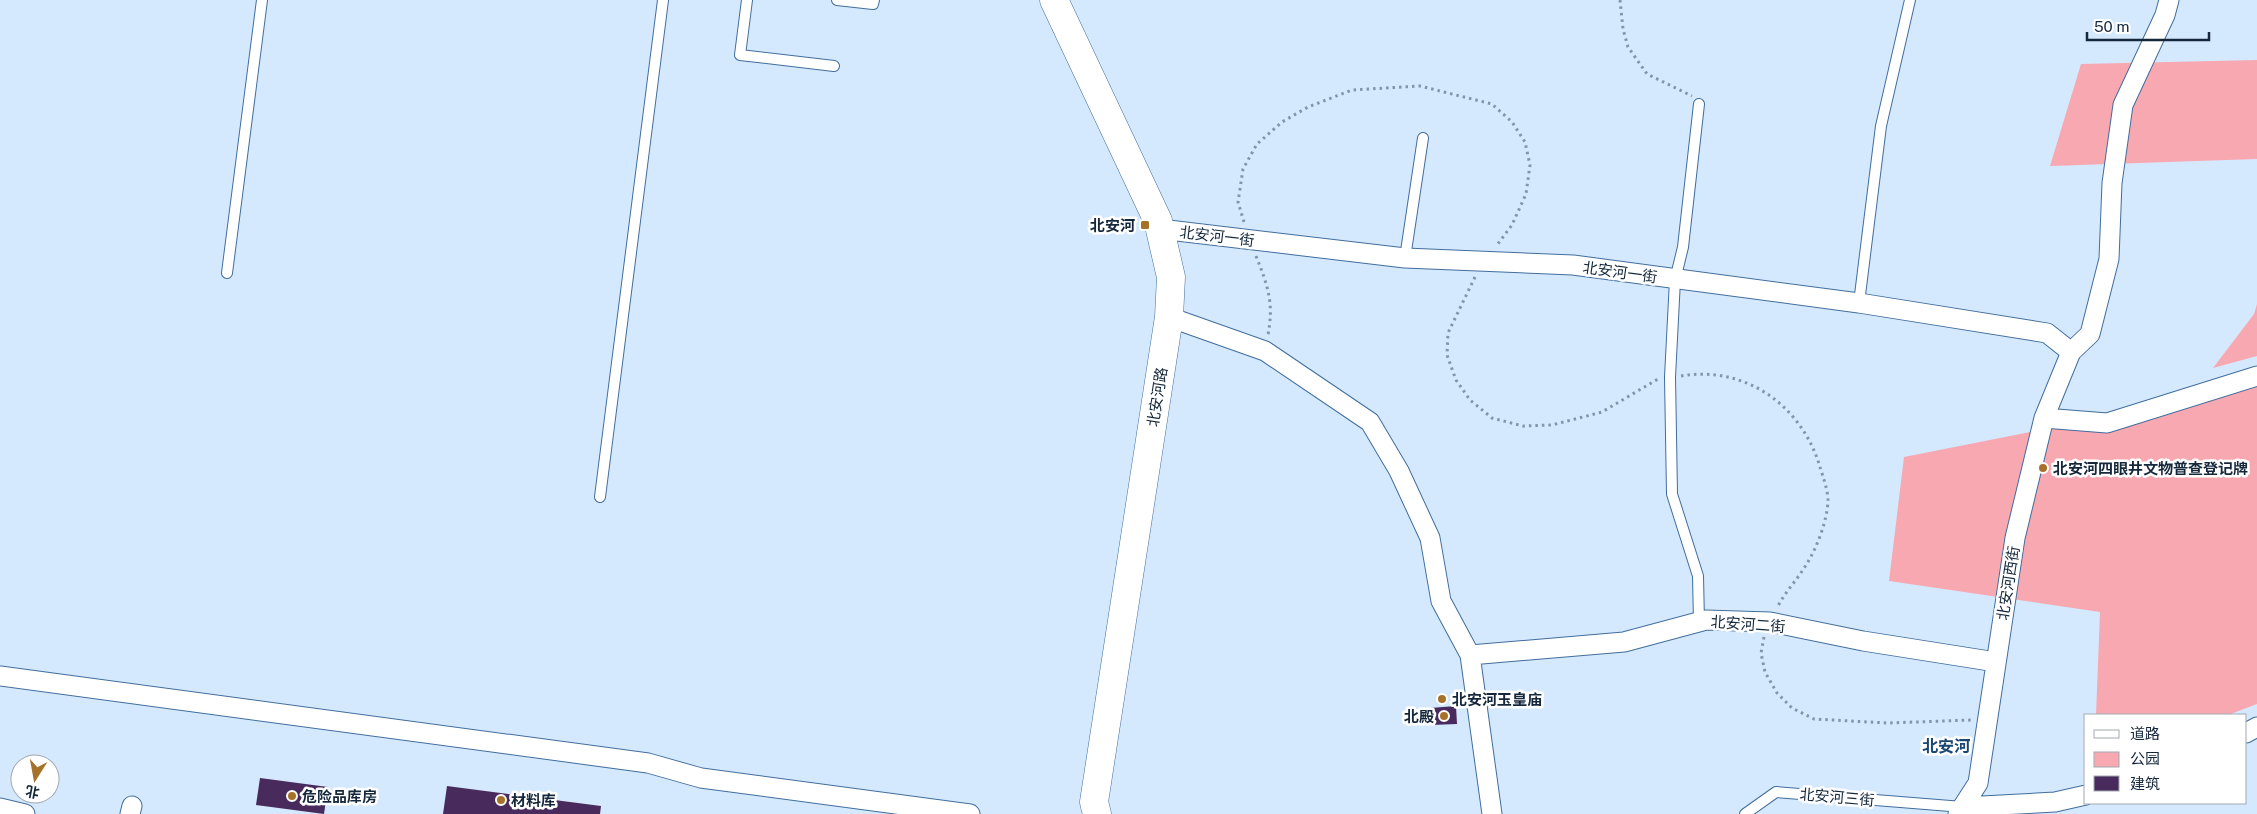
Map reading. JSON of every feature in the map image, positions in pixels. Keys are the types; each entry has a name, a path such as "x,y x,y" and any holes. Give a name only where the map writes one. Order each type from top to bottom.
{"main road":[{"name":"北安河路","path":"1054,0 1158,221 1171,277 1169,317 1094,802 1097,814"}],"street":[{"path":"2071,352 2090,334 2109,259 2112,183 2123,106 2165,15 2169,0"},
{"name":"北安河一街","path":"1160,229 1405,258 1573,266 1859,303 2047,333 2071,352"},
{"path":"1169,317 1265,351 1370,422 1399,471 1430,538 1441,601 1470,655 1492,814"},
{"name":"北安河西街","path":"1961,810 1978,783 2015,538 2044,418 2071,352"},
{"path":"2044,418 2107,423 2257,376"},
{"name":"北安河二街","path":"1470,655 1624,642 1706,620 1770,622 1863,642 1996,662"},
{"path":"0,676 648,763 701,778 970,814"},
{"name":"北安河三街","path":"1961,810 2055,802 2084,795"},
{"path":"0,808 25,814"}],"lane":[{"path":"227,273 262,0"},
{"path":"600,497 662,0"},
{"path":"747,0 740,55 834,66"},
{"path":"837,0 873,4 874,0"},
{"path":"1859,303 1881,126 1910,0"},
{"path":"1699,104 1683,247 1675,280 1670,377 1672,494 1698,576 1699,622"},
{"path":"1405,258 1423,138"},
{"name":"北安河三街","path":"1745,814 1776,792 1961,810"}],"path":[{"path":"1620,0 1623,29 1628,47 1647,74 1693,97 1699,104"},
{"path":"1265,351 1270,320 1269,289 1249,240 1238,202 1243,169 1257,144 1282,122 1308,107 1352,90 1420,86 1492,104 1512,122 1525,142 1530,165 1526,194 1512,225 1483,261 1448,333 1447,355 1456,380 1470,400 1492,418 1523,426 1552,425 1602,412 1658,380 1670,377 1707,373 1738,379 1769,393 1797,420 1814,447 1828,499 1823,524 1806,565 1787,588 1770,622 1761,653 1765,672 1777,693 1792,708 1814,719 1887,723 1952,720 1987,721"}],"green space":[{"path":"2257,60 2257,159 2050,166 2081,64"},
{"path":"2257,304 2257,356 2213,368 2254,314"},
{"path":"2257,374 2257,704 2231,714 2096,714 2100,612 1889,581 1904,457 2086,421"}],"building":[{"name":"北殿","path":"1456,706 1457,724 1431,725 1430,708"},
{"name":"危险品库房","path":"260,778 328,787 324,814 256,805"},
{"name":"材料库","path":"447,786 601,806 600,814 443,814"}],"place":[{"name":"北安河","path":"1145,225"},
{"name":"北安河四眼井文物普查登记牌","path":"2043,468"},
{"name":"北安河玉皇庙","path":"1442,699"},
{"name":"北殿","path":"1444,716"},
{"name":"危险品库房","path":"292,796"},
{"name":"材料库","path":"501,800"}],"district":[{"name":"北安河","path":"1946,746"}]}
